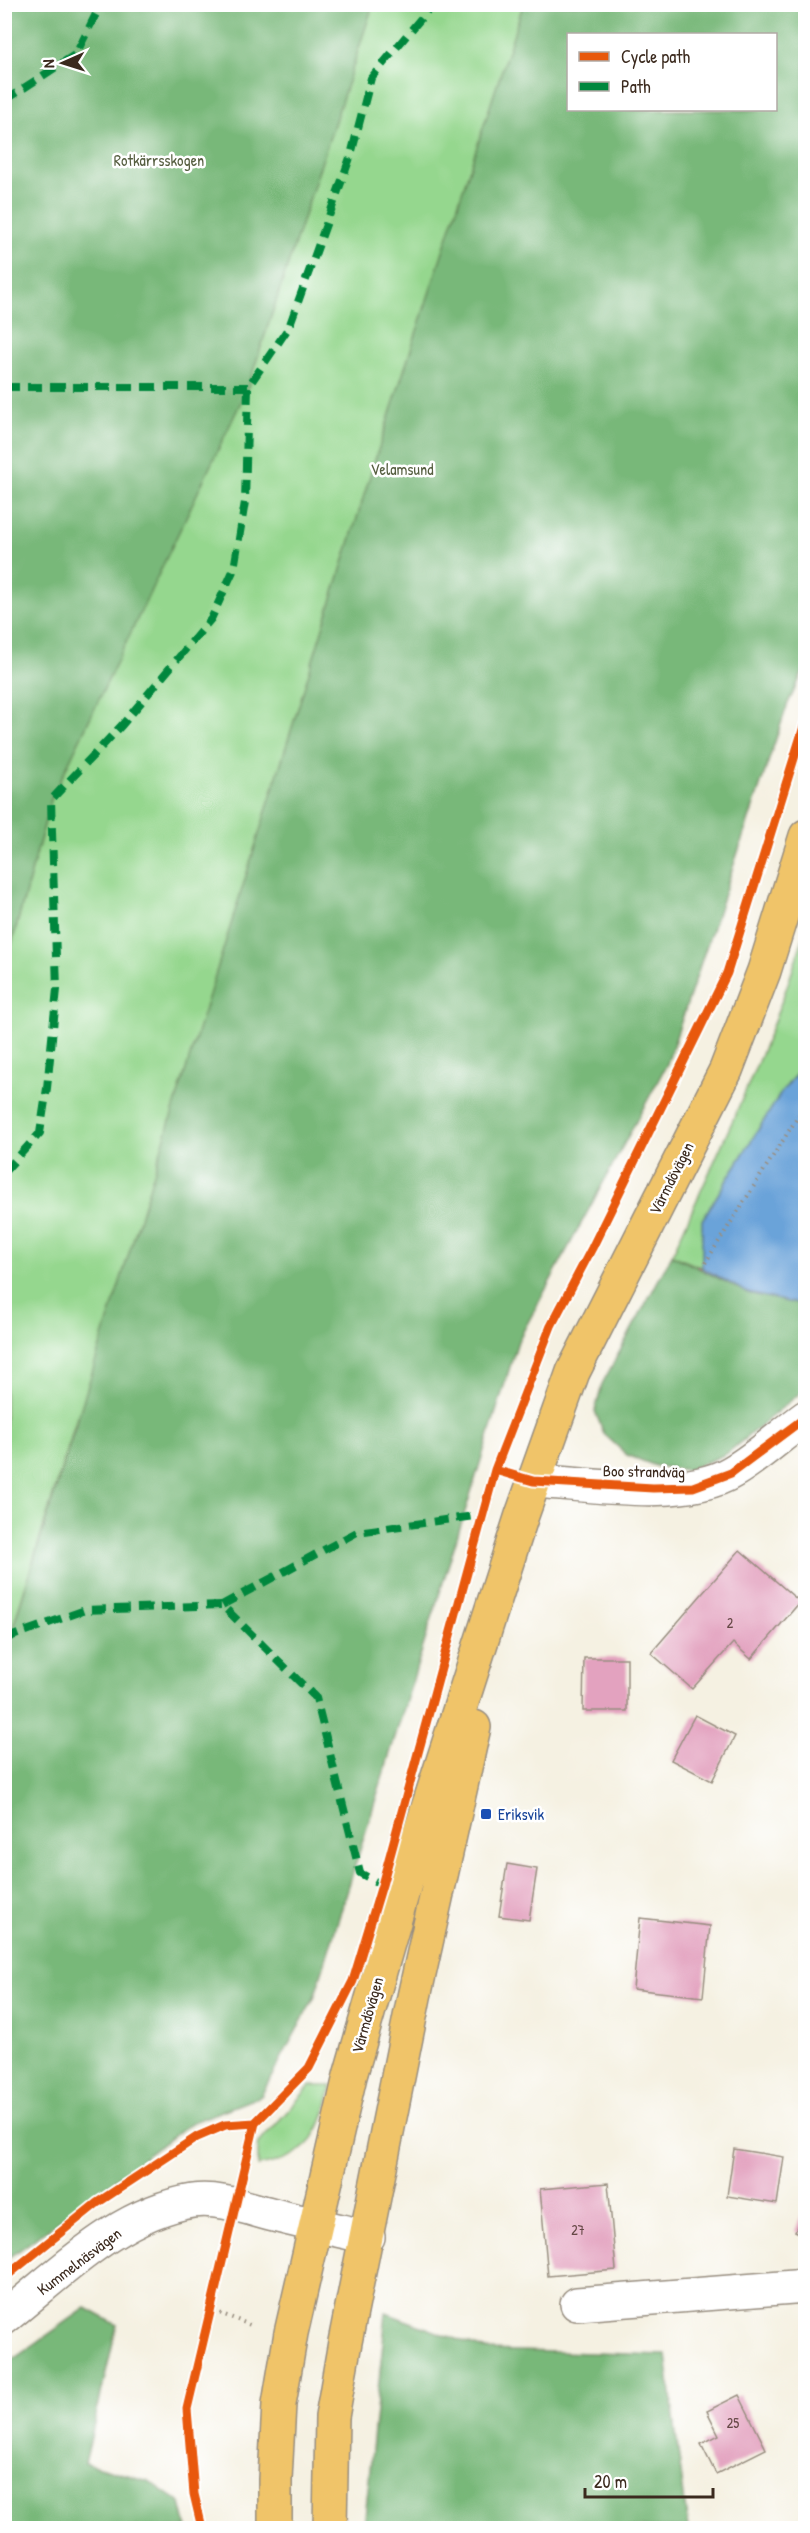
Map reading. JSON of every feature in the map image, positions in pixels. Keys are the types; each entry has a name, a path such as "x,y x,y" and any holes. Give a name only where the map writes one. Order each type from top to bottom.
{"main road":[{"name":"Värmdövägen","path":"275,2529 279,2404 291,2332 350,2076 414,1853 533,1481 573,1372 726,1070 764,971 806,836"},
{"name":"Värmdövägen","path":"330,2529 332,2417 414,1997 522,1515"}],"street":[{"name":"Boo strandväg","path":"533,1481 653,1488 693,1487 731,1473 806,1417"},
{"name":"Kummelnäsvägen","path":"4,2318 100,2241 148,2214 195,2201 235,2205 368,2237"},
{"path":"577,2304 806,2286"}],"path":[{"path":"702,1268 806,1104"},
{"path":"207,2320 210,2304 256,2327"}],"green space":[{"name":"Rotkärrsskogen","path":"5,4 373,5 248,387 51,800 5,968"},
{"name":"Velamsund","path":"5,5 805,5 805,668 788,703 77,1417 5,1653 5,968 51,800"},
{"path":"523,5 805,5 805,668 788,703 667,1064 518,1341 314,1998 261,2096 191,2123 5,2261 5,1653 374,463"},
{"path":"805,931 805,1063 781,1093 702,1220 702,1268 672,1255 761,1055"},
{"path":"672,1255 748,1293 797,1304 805,1297 805,1389 726,1454 688,1470 656,1466 627,1455 604,1434 595,1411 602,1384"},
{"path":"310,2086 332,2086 323,2117 311,2141 290,2156 258,2166 258,2144"},
{"path":"86,2308 117,2325 85,2463 149,2481 181,2503 187,2528 5,2528 5,2365"},
{"path":"386,2313 486,2350 666,2355 688,2528 364,2528"}],"water":[{"path":"805,1063 806,1297 797,1304 748,1293 702,1268 702,1220 781,1093"}],"building":[{"path":"740,1550 800,1602 751,1659 733,1643 692,1689 651,1653"},
{"path":"584,1658 627,1658 627,1711 583,1711"},
{"path":"695,1715 735,1736 712,1781 671,1760"},
{"path":"507,1864 537,1869 529,1920 499,1916"},
{"path":"640,1918 710,1926 703,1997 633,1989"},
{"path":"734,2149 784,2157 777,2204 727,2196"},
{"path":"608,2183 616,2270 548,2276 540,2189"},
{"path":"806,2205 806,2236 795,2231"},
{"path":"739,2395 766,2449 716,2474 701,2444 719,2435 707,2411"}],"marked path":[{"path":"4,101 76,54 101,4"},
{"path":"4,1172 40,1133 47,1088 57,989 51,800 122,725 211,619 234,569 245,502 248,387 289,327 351,155 371,78 433,4"},
{"path":"4,387 248,387"},
{"path":"4,1330 4,1374"},
{"path":"222,1605 357,1532 481,1515"},
{"path":"4,1639 85,1610 222,1605 316,1698 360,1873 382,1885"}],"cycle path":[{"path":"202,2528 194,2494 187,2409 255,2123 309,2068 353,1981 382,1885 495,1470 551,1326 592,1248 727,973 806,720"},
{"path":"495,1470 533,1481 653,1488 693,1487 731,1473 806,1417"},
{"path":"4,2278 97,2203 197,2137 225,2125 255,2123"}],"place":[{"name":"Eriksvik","path":"486,1814"}]}
